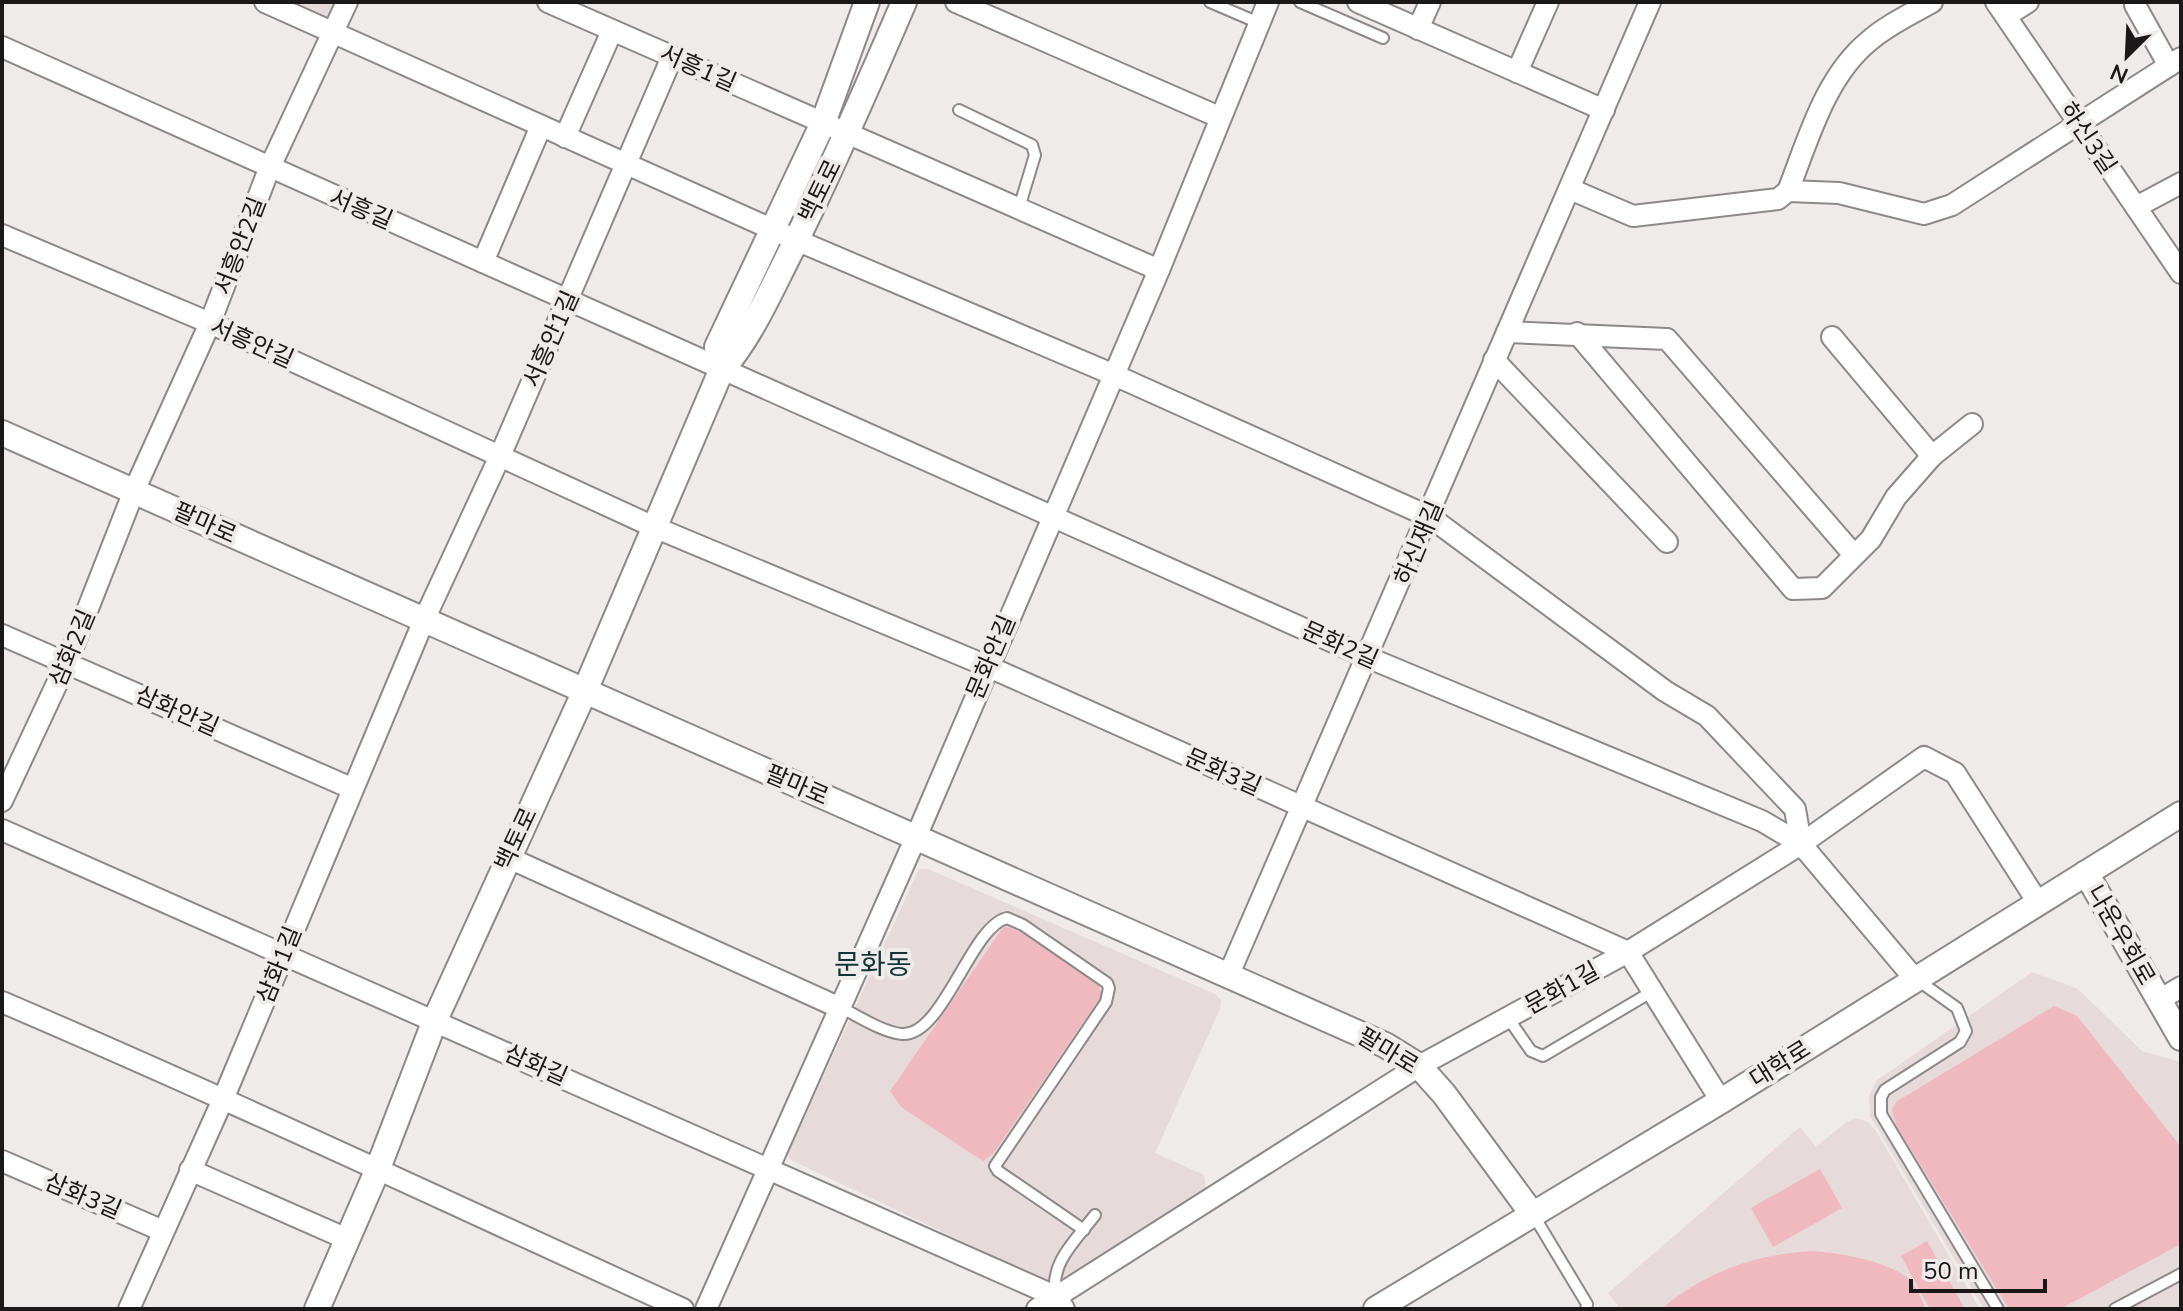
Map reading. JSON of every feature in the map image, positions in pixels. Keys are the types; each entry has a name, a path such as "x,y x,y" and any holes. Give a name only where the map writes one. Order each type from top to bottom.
{"street":[{"path":"265,2 796,240 1112,374 1430,517 1665,691 1707,716 1795,809 1801,844"},
{"name":"서흥안2길","path":"134,491 210,323 269,169 347,2"},
{"name":"서흥1길","path":"548,2 1159,270"},
{"name":"백토로","path":"721,371 717,347 771,227 823,123 867,2"},
{"name":"백토로","path":"317,1309 377,1171 435,1020 584,693 721,371 745,343 848,133 904,2"},
{"path":"956,2 1219,117"},
{"name":"문화안길","path":"706,1309 916,837 1159,270 1268,2"},
{"path":"1358,2 1604,110"},
{"path":"1418,29 1430,2"},
{"path":"1517,72 1548,2"},
{"name":"하신재길","path":"1229,974 1369,658 1494,360 1650,2"},
{"path":"1570,189 1633,216 1749,205 1778,199 1788,191 1816,118 1844,67 1869,40 1932,2"},
{"path":"2001,9 2028,2"},
{"path":"1788,191 1839,193 1924,214 1952,205 2175,62 2135,5"},
{"name":"하신3길","path":"2001,9 2181,273"},
{"path":"565,137 612,31"},
{"name":"서흥길","path":"2,47 269,169 569,299 721,371"},
{"name":"서흥안1길","path":"424,620 500,456 672,57"},
{"path":"483,262 541,126"},
{"path":"2136,207 2181,183"},
{"name":"서흥안길","path":"2,235 210,323 654,527"},
{"path":"1507,332 1667,339 1854,555"},
{"path":"1577,333 1793,589 1822,588 1871,539 1896,497 1932,456 1972,424"},
{"path":"1832,337 1932,456"},
{"path":"1494,360 1667,542"},
{"name":"문화2길","path":"721,371 1369,658 1762,821 1801,844 1914,978"},
{"name":"팔마로","path":"2,433 1385,1045 1419,1066 1444,1094 1533,1215"},
{"name":"삼화2길","path":"2,801 67,662 134,491"},
{"name":"문화3길","path":"654,527 987,666 1628,952"},
{"name":"삼화1길","path":"129,1309 224,1097 424,620"},
{"name":"삼화안길","path":"2,635 351,788"},
{"name":"문화1길","path":"1037,1309 1060,1303 1419,1066 1628,952 1801,844 1924,757 1955,773 2037,901"},
{"name":"대학로","path":"1376,1309 1721,1101 2037,901 2181,814"},
{"name":"삼화길","path":"2,830 770,1168 1060,1303"},
{"path":"507,857 838,1007"},
{"name":"나운우회로","path":"2086,873 2181,1038"},
{"path":"1628,952 1721,1101"},
{"path":"2159,1000 2181,987"},
{"path":"2,1002 224,1097 377,1171 683,1309"},
{"name":"삼화3길","path":"2,1161 163,1231"},
{"path":"190,1170 347,1239"}],"lane":[{"path":"1210,2 1259,23"},
{"path":"1300,2 1383,38"},
{"path":"959,110 1032,145 1035,155 1019,208"},
{"path":"838,1007 900,1034 916,1030 931,1018 991,928 1007,918 1023,925 1107,983 1106,1002 995,1166 1084,1230"},
{"path":"1914,978 1957,1008 1966,1024 1964,1037 1885,1090 1880,1102 1881,1114 1998,1309"},
{"path":"1508,1018 1531,1051 1543,1056 1653,991"},
{"path":"1060,1303 1053,1278 1058,1264 1095,1215"},
{"path":"1533,1215 1587,1304 1586,1309"},
{"path":"2115,1309 2181,1274"}],"shaded area":[{"path":"278,2 340,2 330,25"},
{"path":"919,869 928,869 1215,994 1221,1000 1220,1009 1155,1153 1204,1175 1206,1188 1066,1281 1052,1283 1033,1275 789,1159 788,1153"},
{"path":"1004,926 1028,934 1098,984 1102,995 993,1154 983,1161 901,1107 890,1091"},
{"path":"2032,972 2078,989 2142,1051 2181,1062 2181,1309 1984,1309 1870,1116 1869,1096 1876,1081"},
{"path":"2054,1006 2077,1016 2181,1147 2181,1244 2060,1309 2009,1309 1896,1125 1892,1110 1896,1102"},
{"path":"1856,1118 1868,1122 1876,1131 1980,1309 1615,1309 1618,1305 1608,1293 1800,1127 1816,1147 1846,1122"},
{"path":"1820,1169 1842,1208 1773,1247 1751,1208"},
{"path":"1927,1241 1965,1309 1930,1309 1901,1256"},
{"path":"1813,1251 1850,1256 1891,1268 1911,1281 1926,1309 1661,1309 1695,1285 1732,1267 1771,1256"}],"district":[{"name":"문화동","path":"873,965"}]}
